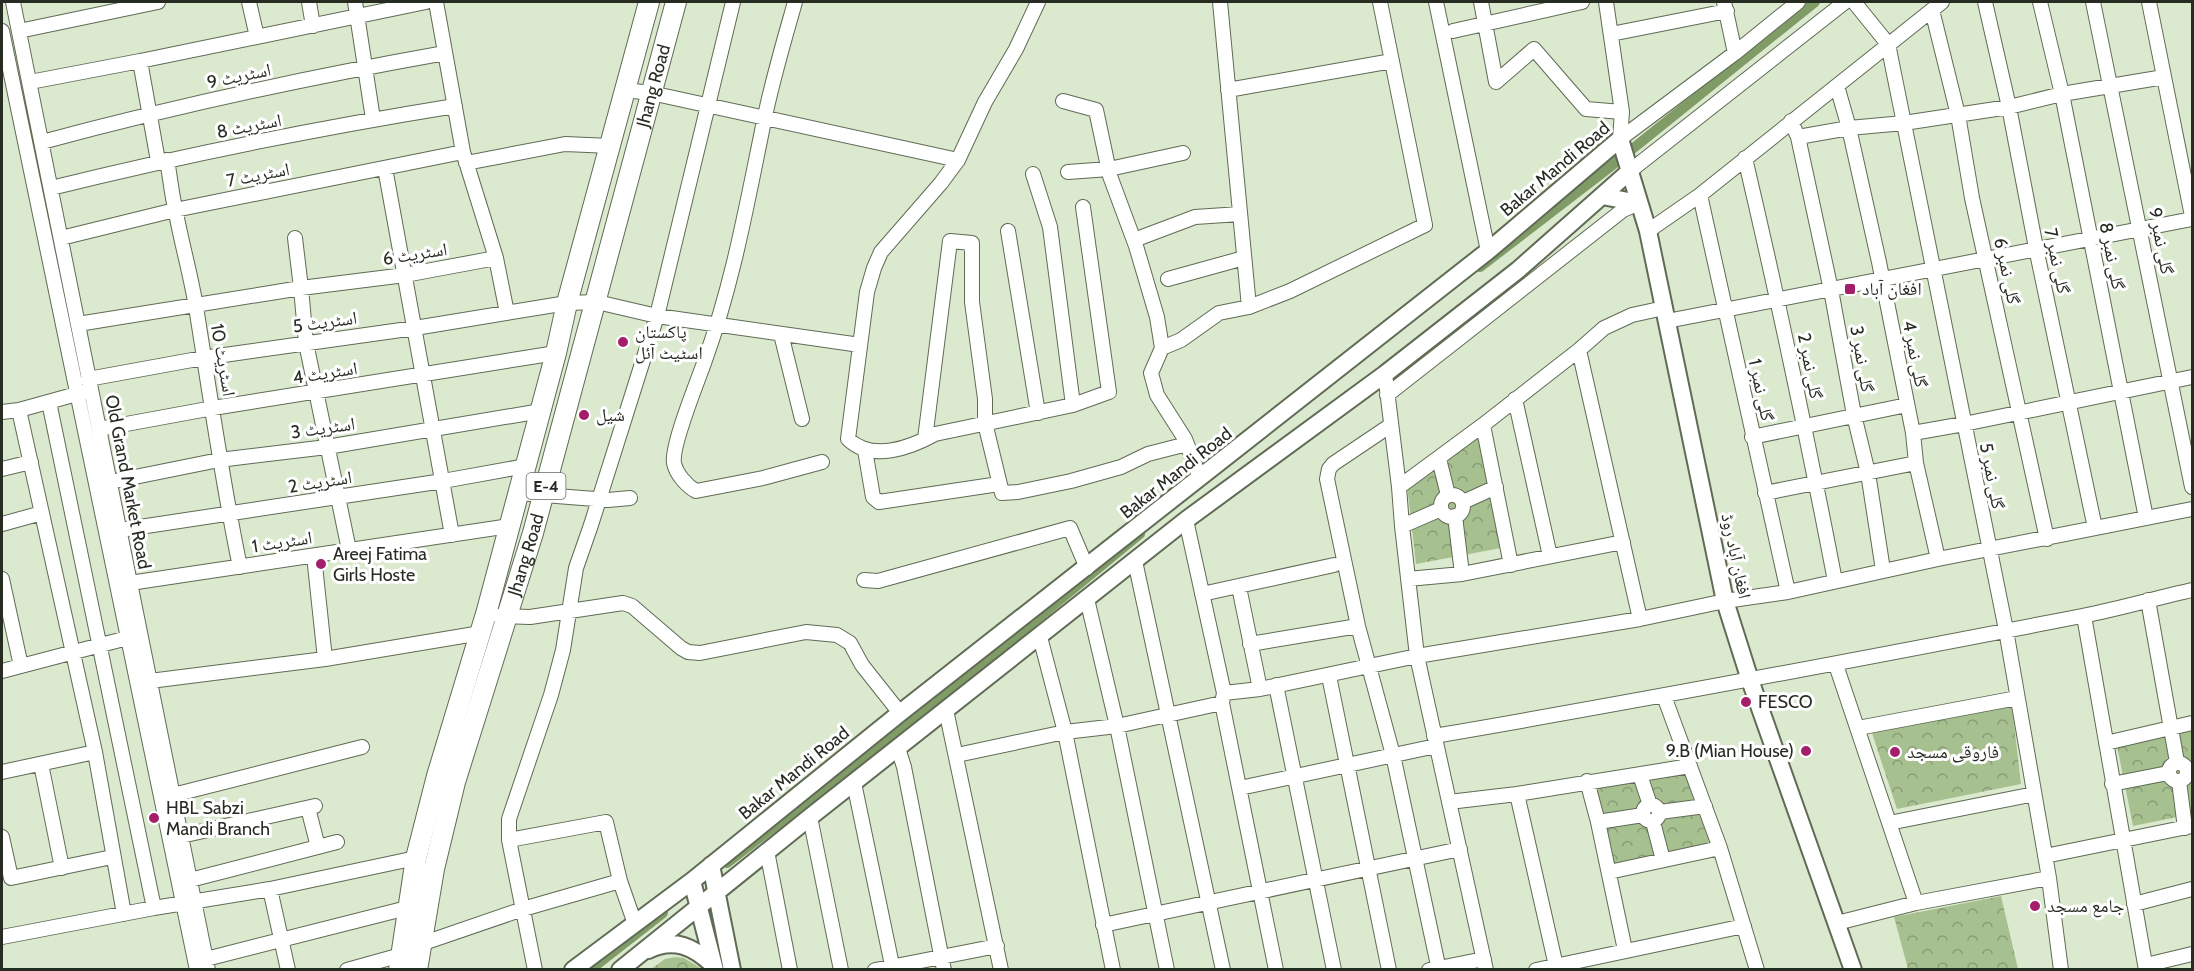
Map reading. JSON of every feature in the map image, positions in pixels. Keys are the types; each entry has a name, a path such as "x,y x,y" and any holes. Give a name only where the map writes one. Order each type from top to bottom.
{"highway":[{"name":"Jhang Road","path":"400,962 416,858 437,776 484,624 556,353 567,303 649,2"},
{"name":"Jhang Road","path":"417,969 434,868 455,782 543,496 676,2"}],"main road":[{"name":"Bakar Mandi Road","path":"573,969 692,880 900,713 1488,251 1625,154"},
{"name":"Bakar Mandi Road","path":"620,969 1186,520 1384,374 1518,270 1602,196 1625,154"},
{"name":"افغان آباد روڈ","path":"1625,154 1648,231 1725,601 1750,680 1852,969"},
{"path":"1602,196 1639,203"},
{"path":"1041,604 1056,623"},
{"path":"711,864 732,969"},
{"path":"692,880 714,968"},
{"path":"638,955 657,945 678,944 698,951 714,968"}],"street":[{"name":"Old Grand Market Road","path":"13,2 78,324 85,387 99,429 120,530 130,583 134,637 150,681 190,880 189,903"},
{"path":"19,31 158,2"},
{"path":"249,2 256,37"},
{"path":"309,2 313,26"},
{"path":"356,2 373,119"},
{"path":"30,82 426,2"},
{"path":"436,2 464,157 496,258 507,313"},
{"path":"535,969 509,840 509,819 551,695 563,650 576,568 657,316 734,2"},
{"path":"795,2 764,118 744,226 718,324 688,405 674,464 679,475 690,488 696,491 763,478 822,462"},
{"path":"1038,2 1016,48 985,102 958,160 882,252 874,268 867,292 848,439 855,446 873,452 915,445 935,434 1073,405 1109,392 1083,207"},
{"path":"1220,2 1249,307"},
{"path":"1162,348 1181,340 1219,313 1249,307 1290,291 1425,225 1380,2"},
{"path":"1436,2 1488,251"},
{"path":"1481,2 1496,82 1534,49 1586,109 1622,112"},
{"path":"1453,31 1582,2"},
{"path":"1606,2 1622,112 1625,154"},
{"name":"Bakar Mandi Road","path":"1625,154 1735,53 1798,2"},
{"name":"Bakar Mandi Road","path":"1625,154 1845,2"},
{"name":"گلی نمبر 5","path":"1854,2 1888,44 2006,630 2049,878 2061,969"},
{"name":"گلی نمبر 7","path":"1985,2 2009,107 2036,248 2096,528"},
{"name":"گلی نمبر 8","path":"2040,2 2062,94 2146,518"},
{"name":"گلی نمبر 9","path":"2093,2 2112,85 2170,382 2193,487"},
{"path":"1400,487 1483,425 1604,328 1632,315 1726,311 2193,217 2189,176 2164,77 2149,2"},
{"path":"1611,34 1725,6 1735,53"},
{"path":"1648,231 1700,195 1937,6"},
{"name":"گلی نمبر 6","path":"1937,6 1972,198 2046,539"},
{"name":"Old Grand Market Road","path":"2,34 85,387 134,637 204,966"},
{"name":"اسٹریٹ 9","path":"42,142 149,113 365,67 445,53"},
{"name":"اسٹریٹ 10","path":"140,61 149,113 175,210 196,304 219,460 240,567"},
{"path":"1228,90 1392,61"},
{"path":"1798,137 2009,107 2062,94 2164,77"},
{"name":"گلی نمبر 4","path":"1837,86 1849,128 1882,280 1913,432 1916,463 1938,559"},
{"path":"625,90 651,93 958,160"},
{"path":"1063,101 1096,110 1109,169 1134,240 1157,317 1162,348 1151,373 1157,395 1187,444 1200,478"},
{"name":"اسٹریٹ 8","path":"51,188 162,160 373,119 455,106"},
{"name":"گلی نمبر 3","path":"1791,121 1798,137 1831,290 1854,415 1868,473 1883,570"},
{"name":"اسٹریٹ 7","path":"61,238 175,210 386,168 565,144 611,146"},
{"path":"1068,172 1109,169 1183,153"},
{"name":"گلی نمبر 2","path":"1745,158 1778,301 1835,581"},
{"path":"386,168 452,535"},
{"path":"1033,174 1050,227 1073,405"},
{"name":"گلی نمبر 1","path":"1700,195 1788,592"},
{"path":"1387,395 1623,210 1639,203"},
{"path":"1134,240 1195,217 1240,214"},
{"path":"1008,231 1038,412"},
{"path":"295,238 306,343 349,550"},
{"path":"925,439 950,242 972,243 972,302 985,399 985,423 1002,493 1071,481 1120,467 1148,454 1187,444"},
{"name":"اسٹریٹ 6","path":"78,324 302,288 405,275 496,258"},
{"path":"1168,279 1244,258"},
{"name":"اسٹریٹ 5","path":"2,412 49,402 85,387 203,358 415,328 567,303 597,302 657,316 860,345"},
{"path":"781,334 802,419"},
{"path":"1579,350 1640,619"},
{"name":"اسٹریٹ 4","path":"99,429 213,408 556,353"},
{"path":"1384,374 1400,487 1402,526 1417,656 1485,964 1435,969 1393,755 1358,626 1327,479 1333,465 1391,425"},
{"path":"1913,432 1964,424 2193,377"},
{"path":"1515,399 1550,556"},
{"path":"49,402 154,908"},
{"path":"1752,436 1906,405"},
{"path":"19,410 95,752 124,914"},
{"name":"اسٹریٹ 3","path":"110,482 219,460 327,447 541,411"},
{"path":"1483,425 1511,565"},
{"path":"865,450 873,497 879,502 999,484"},
{"path":"1439,459 1448,495"},
{"path":"2,469 31,462"},
{"path":"1765,493 1816,481 1916,463"},
{"name":"اسٹریٹ 2","path":"120,530 526,466"},
{"path":"1463,502 1496,487"},
{"path":"518,493 608,500 630,498"},
{"path":"1448,495 1457,495 1463,502 1462,511 1455,516 1446,516 1441,509 1442,500 1448,495"},
{"path":"1402,526 1441,509"},
{"path":"957,755 1065,732 1117,726 1276,685 1329,676 1417,656 1640,619 1725,601 1788,592 1883,570 2193,509"},
{"path":"2,524 42,513"},
{"path":"1455,516 1462,574"},
{"path":"1186,520 1276,969"},
{"name":"اسٹریٹ 1","path":"130,583 510,526"},
{"path":"864,580 878,581 1070,528 1088,567"},
{"path":"1408,579 1462,574 1623,542"},
{"path":"314,556 325,658"},
{"path":"1134,561 1223,969"},
{"path":"1202,594 1334,565"},
{"path":"2,579 21,666"},
{"path":"1239,587 1260,689"},
{"path":"1240,788 1393,755 1435,741 2084,616 2193,590"},
{"path":"1087,599 1117,726 1167,969"},
{"path":"2045,856 2189,827 2181,771 2169,727 2148,600"},
{"path":"150,681 325,658 484,624 506,617 530,617 623,603 632,606 688,652 710,651 806,632 837,635 849,643 862,665 900,713"},
{"path":"2084,616 2146,967 2193,954"},
{"path":"1250,644 1358,626"},
{"path":"2,671 134,637"},
{"path":"1040,637 1065,732 1113,969"},
{"path":"1836,665 1916,903"},
{"path":"1329,676 1389,969"},
{"path":"1276,685 1334,969"},
{"path":"1664,696 1720,848 1757,969"},
{"path":"1858,728 2018,698"},
{"path":"946,710 1001,969"},
{"path":"2106,743 2193,723"},
{"path":"173,795 362,747"},
{"path":"898,748 904,767 943,963"},
{"path":"2,772 95,752"},
{"path":"41,764 62,868"},
{"path":"1449,802 1517,794 1690,766"},
{"path":"2112,784 2181,771"},
{"path":"1640,774 1663,860"},
{"path":"1587,781 1626,950"},
{"path":"854,783 893,968"},
{"path":"1517,794 1556,966"},
{"path":"1889,823 2034,794"},
{"path":"1598,822 1705,806"},
{"path":"181,836 311,807 318,847"},
{"path":"810,817 841,969"},
{"path":"509,840 606,822 620,880 635,924"},
{"path":"2,837 6,879 112,856"},
{"path":"190,880 337,842"},
{"path":"1609,872 1720,848"},
{"path":"1103,925 1460,849"},
{"path":"767,851 790,969"},
{"path":"2,937 270,889 416,858"},
{"path":"1837,923 1916,903 2049,878"},
{"path":"421,944 523,909 620,880"},
{"path":"270,889 288,969"},
{"path":"2134,904 2193,889"},
{"path":"204,966 281,940 407,908"},
{"path":"1536,969 1744,926"},
{"path":"875,969 943,963 996,946"},
{"path":"347,969 400,962"}],"green space":[{"path":"1486,425 1501,548 1416,564 1407,485"},
{"path":"2012,706 2021,784 1897,809 1872,733"},
{"path":"2192,731 2192,814 2133,826 2117,746"},
{"path":"1687,771 1713,846 1615,868 1596,785"},
{"path":"2001,896 2018,969 1908,969 1894,917"},
{"path":"684,958 702,969 651,969 665,959"}],"waterway":[{"path":"1480,267 1610,167 1815,2"},
{"path":"727,863 932,705 1140,534"},
{"path":"590,970 663,913"}],"place":[{"name":"افغان آباد","path":"1850,289"},
{"name":"پاکستان اسٹیٹ آئل","path":"623,342"},
{"name":"شیل","path":"584,415"},
{"name":"Areej Fatima Girls Hoste","path":"321,564"},
{"name":"FESCO","path":"1746,702"},
{"name":"9.B (Mian House)","path":"1806,751"},
{"name":"فاروقی مسجد","path":"1895,752"},
{"name":"HBL Sabzi Mandi Branch","path":"154,818"},
{"name":"جامع مسجد","path":"2035,906"}]}
